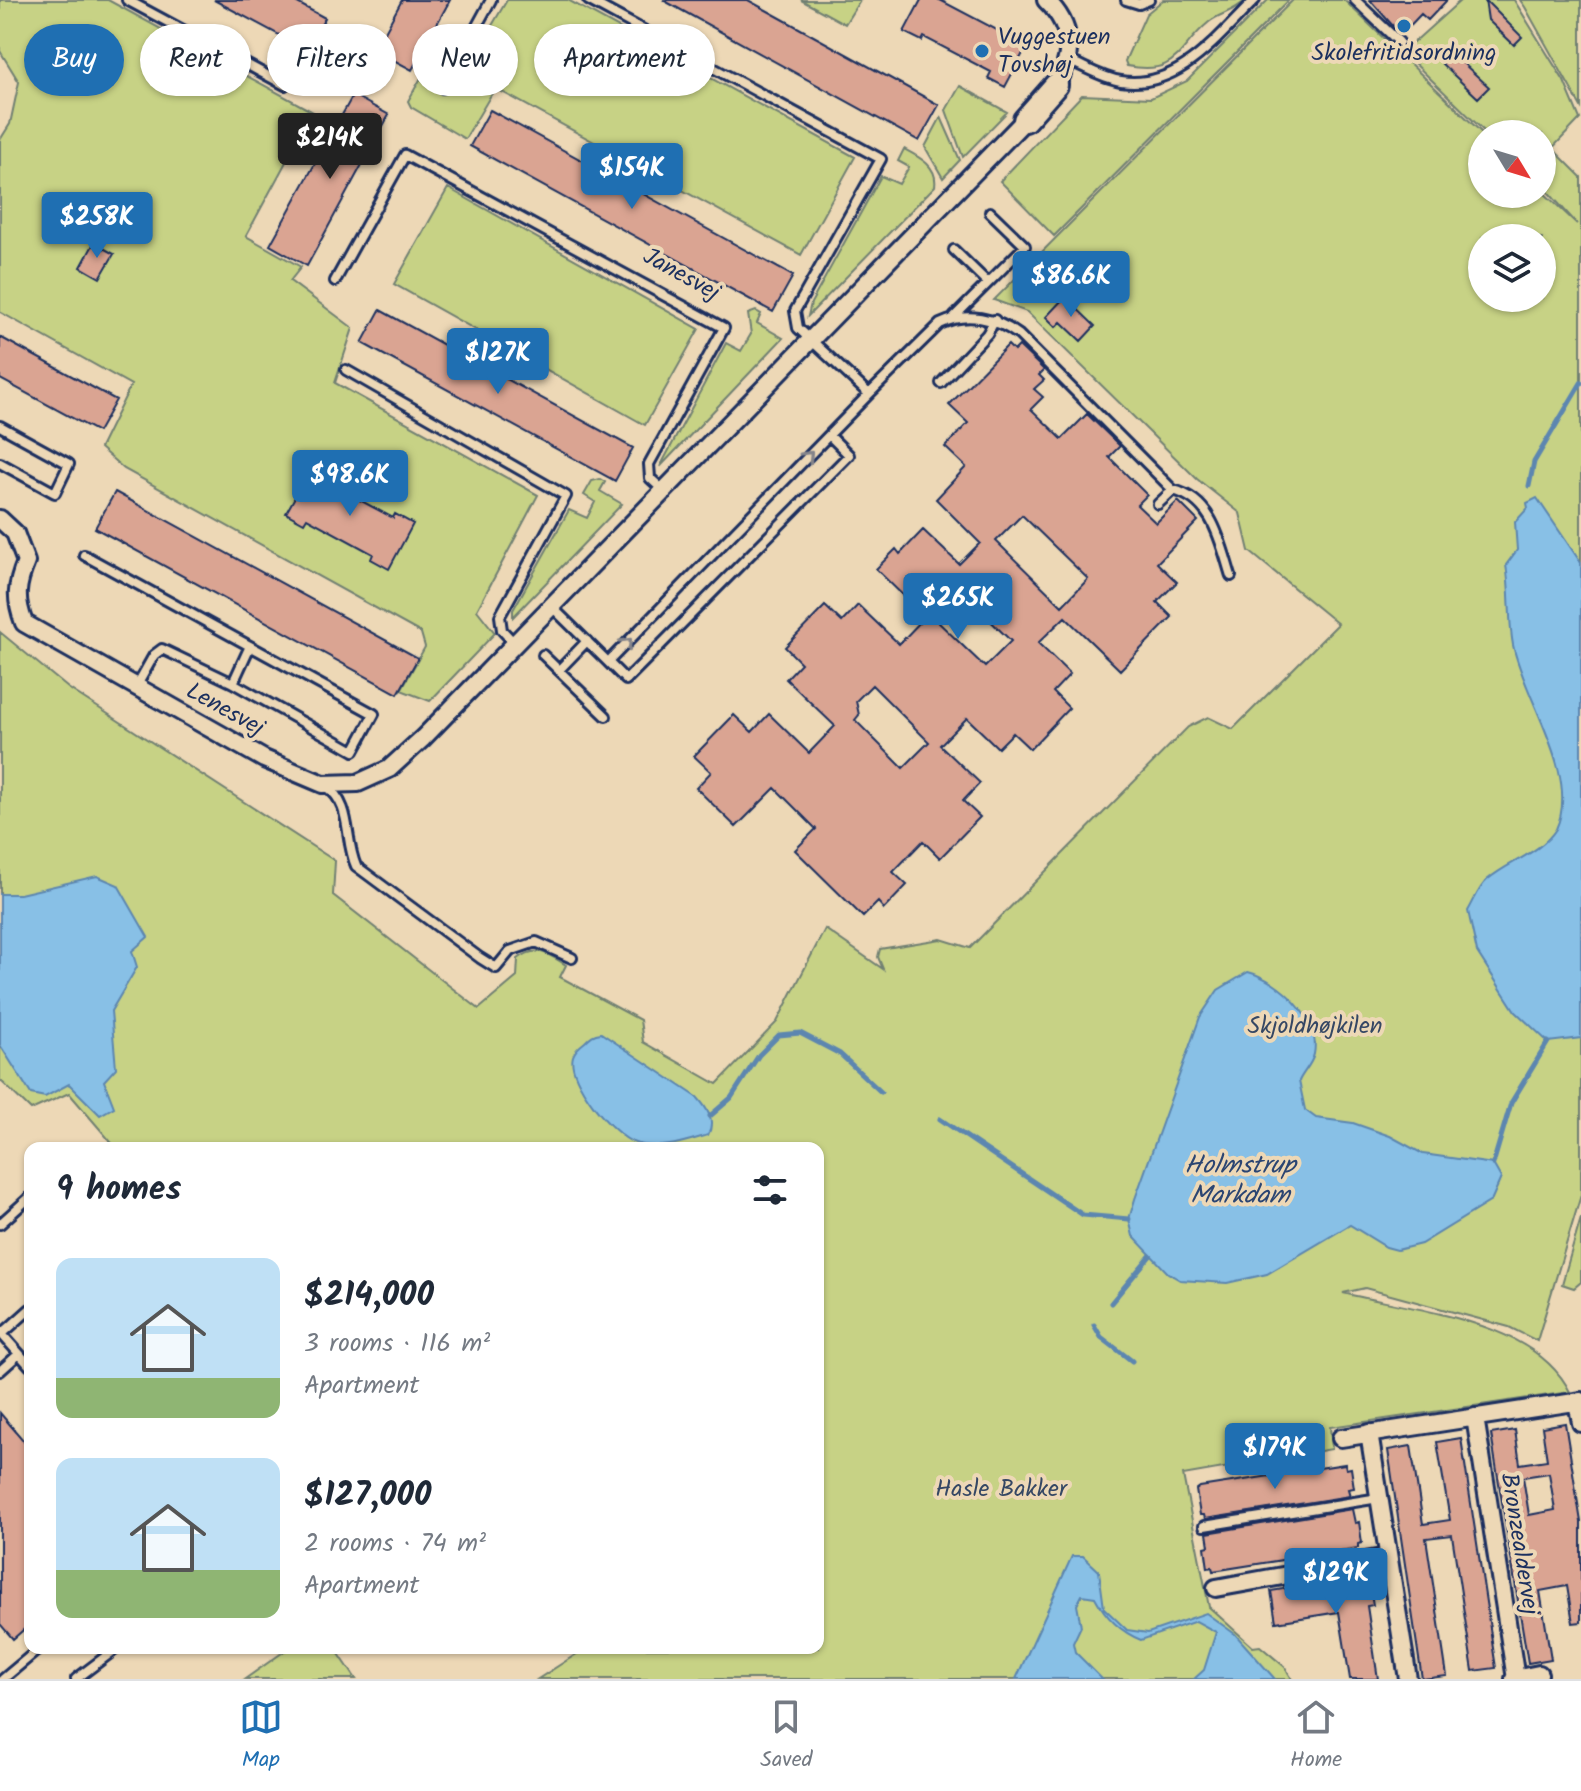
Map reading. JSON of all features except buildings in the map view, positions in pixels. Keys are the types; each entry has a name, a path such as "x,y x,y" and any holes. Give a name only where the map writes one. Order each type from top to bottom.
{"street":[{"path":"516,645 814,340 1056,85 1068,60 1066,26 1046,0"},
{"name":"Lenesvej","path":"0,519 15,533 26,562 16,587 17,604 24,623 264,759 323,784 358,783 389,769 516,645"},
{"path":"1341,1438 1579,1401 1581,1423"},
{"name":"Bronzealdervej","path":"1475,1417 1515,1679 1539,1674"},
{"path":"1369,1433 1408,1679"},
{"path":"1216,1588 1387,1557"}],"lane":[{"path":"127,0 267,75"},
{"path":"478,24 491,0"},
{"path":"588,0 881,159 795,311 798,328 869,394"},
{"path":"1126,0 1139,4 1149,0"},
{"path":"1068,60 1120,81 1154,81 1191,62 1255,0"},
{"path":"1355,0 1399,42"},
{"name":"Janesvej","path":"335,281 405,155 724,328 649,464 650,478 665,492"},
{"path":"608,662 869,394 940,324 954,317 1025,246 990,212"},
{"path":"954,250 988,283"},
{"path":"954,317 995,320 1018,334 1173,490 1187,494 1215,522 1231,576"},
{"path":"941,383 987,334 995,320"},
{"path":"346,370 566,496 500,616 502,630 516,645"},
{"path":"0,426 69,464 55,493 0,463"},
{"path":"552,607 626,680 849,455 829,435"},
{"path":"1158,504 1173,490"},
{"path":"84,555 374,714 354,751 233,683 162,649 154,655 136,687"},
{"path":"559,670 587,641"},
{"path":"233,683 250,646"},
{"path":"543,655 606,716"},
{"path":"323,784 343,805 350,852 356,866 480,958 496,968 510,951 536,942 572,958"},
{"path":"0,1224 24,1202"},
{"path":"24,1314 1,1333 24,1359"},
{"path":"0,1371 19,1354"},
{"path":"1204,1526 1380,1497"},
{"path":"3,1679 33,1654"},
{"path":"76,1679 109,1654"}],"green space":[{"path":"0,0 108,0 152,24 140,24 140,96 251,96 251,78 267,87 267,96 284,96 313,112 246,236 301,267 290,281 353,328 335,383 538,495 477,610 495,633 430,701 401,690 425,647 421,633 124,469 100,448 131,385 0,312 0,140 10,124 19,82 0,51"},
{"path":"507,0 568,0 612,24 534,24 534,96 715,96 715,80 855,157 801,255 510,96 518,96 518,24 493,24"},
{"path":"801,0 860,0 845,24"},
{"path":"1163,0 1246,0 1209,22 1167,64 1144,68 1127,66 1125,61 1146,14"},
{"path":"1268,0 1289,0 1054,236 1000,181 1082,95 1151,98 1187,81"},
{"path":"1293,0 1344,0 1468,120 1468,208 1556,208 1556,204 1577,224 1556,201 1556,152 1581,177 1581,1195 1537,1341 1509,1327 1365,1288 1343,1293 1436,1313 1501,1334 1530,1349 1553,1368 1570,1392 1330,1427 1332,1449 1183,1475 1209,1607 1253,1647 1260,1646 1285,1667 1292,1679 538,1679 577,1654 824,1654 824,1142 111,1142 69,1093 31,1110 0,1080 0,632 68,688 335,861 333,895 479,1009 517,977 518,959 531,952 542,952 566,965 560,977 640,1020 643,1042 717,1084 777,1022 825,929 883,969 878,957 880,949 941,939 970,948 1188,727 1208,717 1233,729 1338,624 1249,551 1240,513 1197,479 1027,312 994,300"},
{"path":"1461,0 1514,0 1564,81 1580,119 1556,144 1556,120 1473,120 1403,52"},
{"path":"1520,0 1581,0 1581,107 1525,7"},
{"path":"960,86 1007,112 963,157 946,110"},
{"path":"412,94 490,96 465,139 411,107 408,101"},
{"path":"941,117 960,160 943,178 925,147"},
{"path":"904,149 930,168 934,173 935,186 808,316 811,303 881,176 899,184 909,167 898,161"},
{"path":"448,188 699,329 645,425 394,284"},
{"path":"756,311 761,314 757,323 783,338 660,467 726,343 741,351 751,334 748,314"},
{"path":"600,479 605,482 600,491 622,504 513,617 513,610 569,510 587,518 595,502 584,495 592,481"},
{"path":"1581,1218 1581,1282 1574,1288 1562,1284"},
{"path":"280,1654 339,1654 356,1679 245,1679"}],"water":[{"path":"1537,498 1581,563 1581,1038 1548,1042 1515,1011 1477,952 1468,911 1487,880 1549,838 1556,829 1562,808 1556,761 1519,666 1510,625 1506,565 1517,550 1515,522 1528,508 1527,503"},
{"path":"97,876 118,885 148,937 132,951 137,967 111,1011 116,1068 104,1081 114,1107 100,1115 69,1084 45,1097 31,1094 0,1045 0,894 20,894"},
{"name":"Holmstrup Markdam","path":"1248,972 1284,992 1311,1028 1314,1054 1299,1081 1305,1110 1316,1118 1353,1123 1390,1136 1423,1154 1493,1164 1501,1178 1491,1201 1421,1244 1397,1250 1386,1247 1350,1225 1267,1274 1227,1283 1180,1280 1168,1273 1133,1236 1129,1219 1200,1017 1218,990"},
{"path":"601,1033 697,1097 711,1120 708,1135 683,1142 633,1142 615,1130 584,1092 573,1066 573,1056 592,1036"},
{"path":"1072,1556 1083,1556 1099,1571 1104,1608 1127,1630 1148,1633 1206,1613 1235,1634 1275,1679 1194,1679 1204,1670 1216,1632 1196,1621 1141,1640 1114,1623 1095,1597 1082,1595 1077,1605 1081,1626 1073,1643 1075,1652 1102,1679 1016,1679"}],"waterway":[{"path":"1529,486 1534,462 1581,383"},
{"path":"710,1116 731,1098 759,1055 779,1035 800,1033 840,1054 881,1092"},
{"path":"1493,1164 1511,1103 1548,1042"},
{"path":"940,1119 1083,1215 1129,1219"},
{"path":"1111,1303 1150,1256"},
{"path":"1094,1325 1101,1337 1132,1361"}],"place":[{"name":"Skolefritidsordning","path":"1404,26"},
{"name":"Vuggestuen Tovshøj","path":"982,51"}],"park label":[{"name":"Skjoldhøjkilen","path":"1315,1026"},
{"name":"Hasle Bakker","path":"1001,1489"}]}
